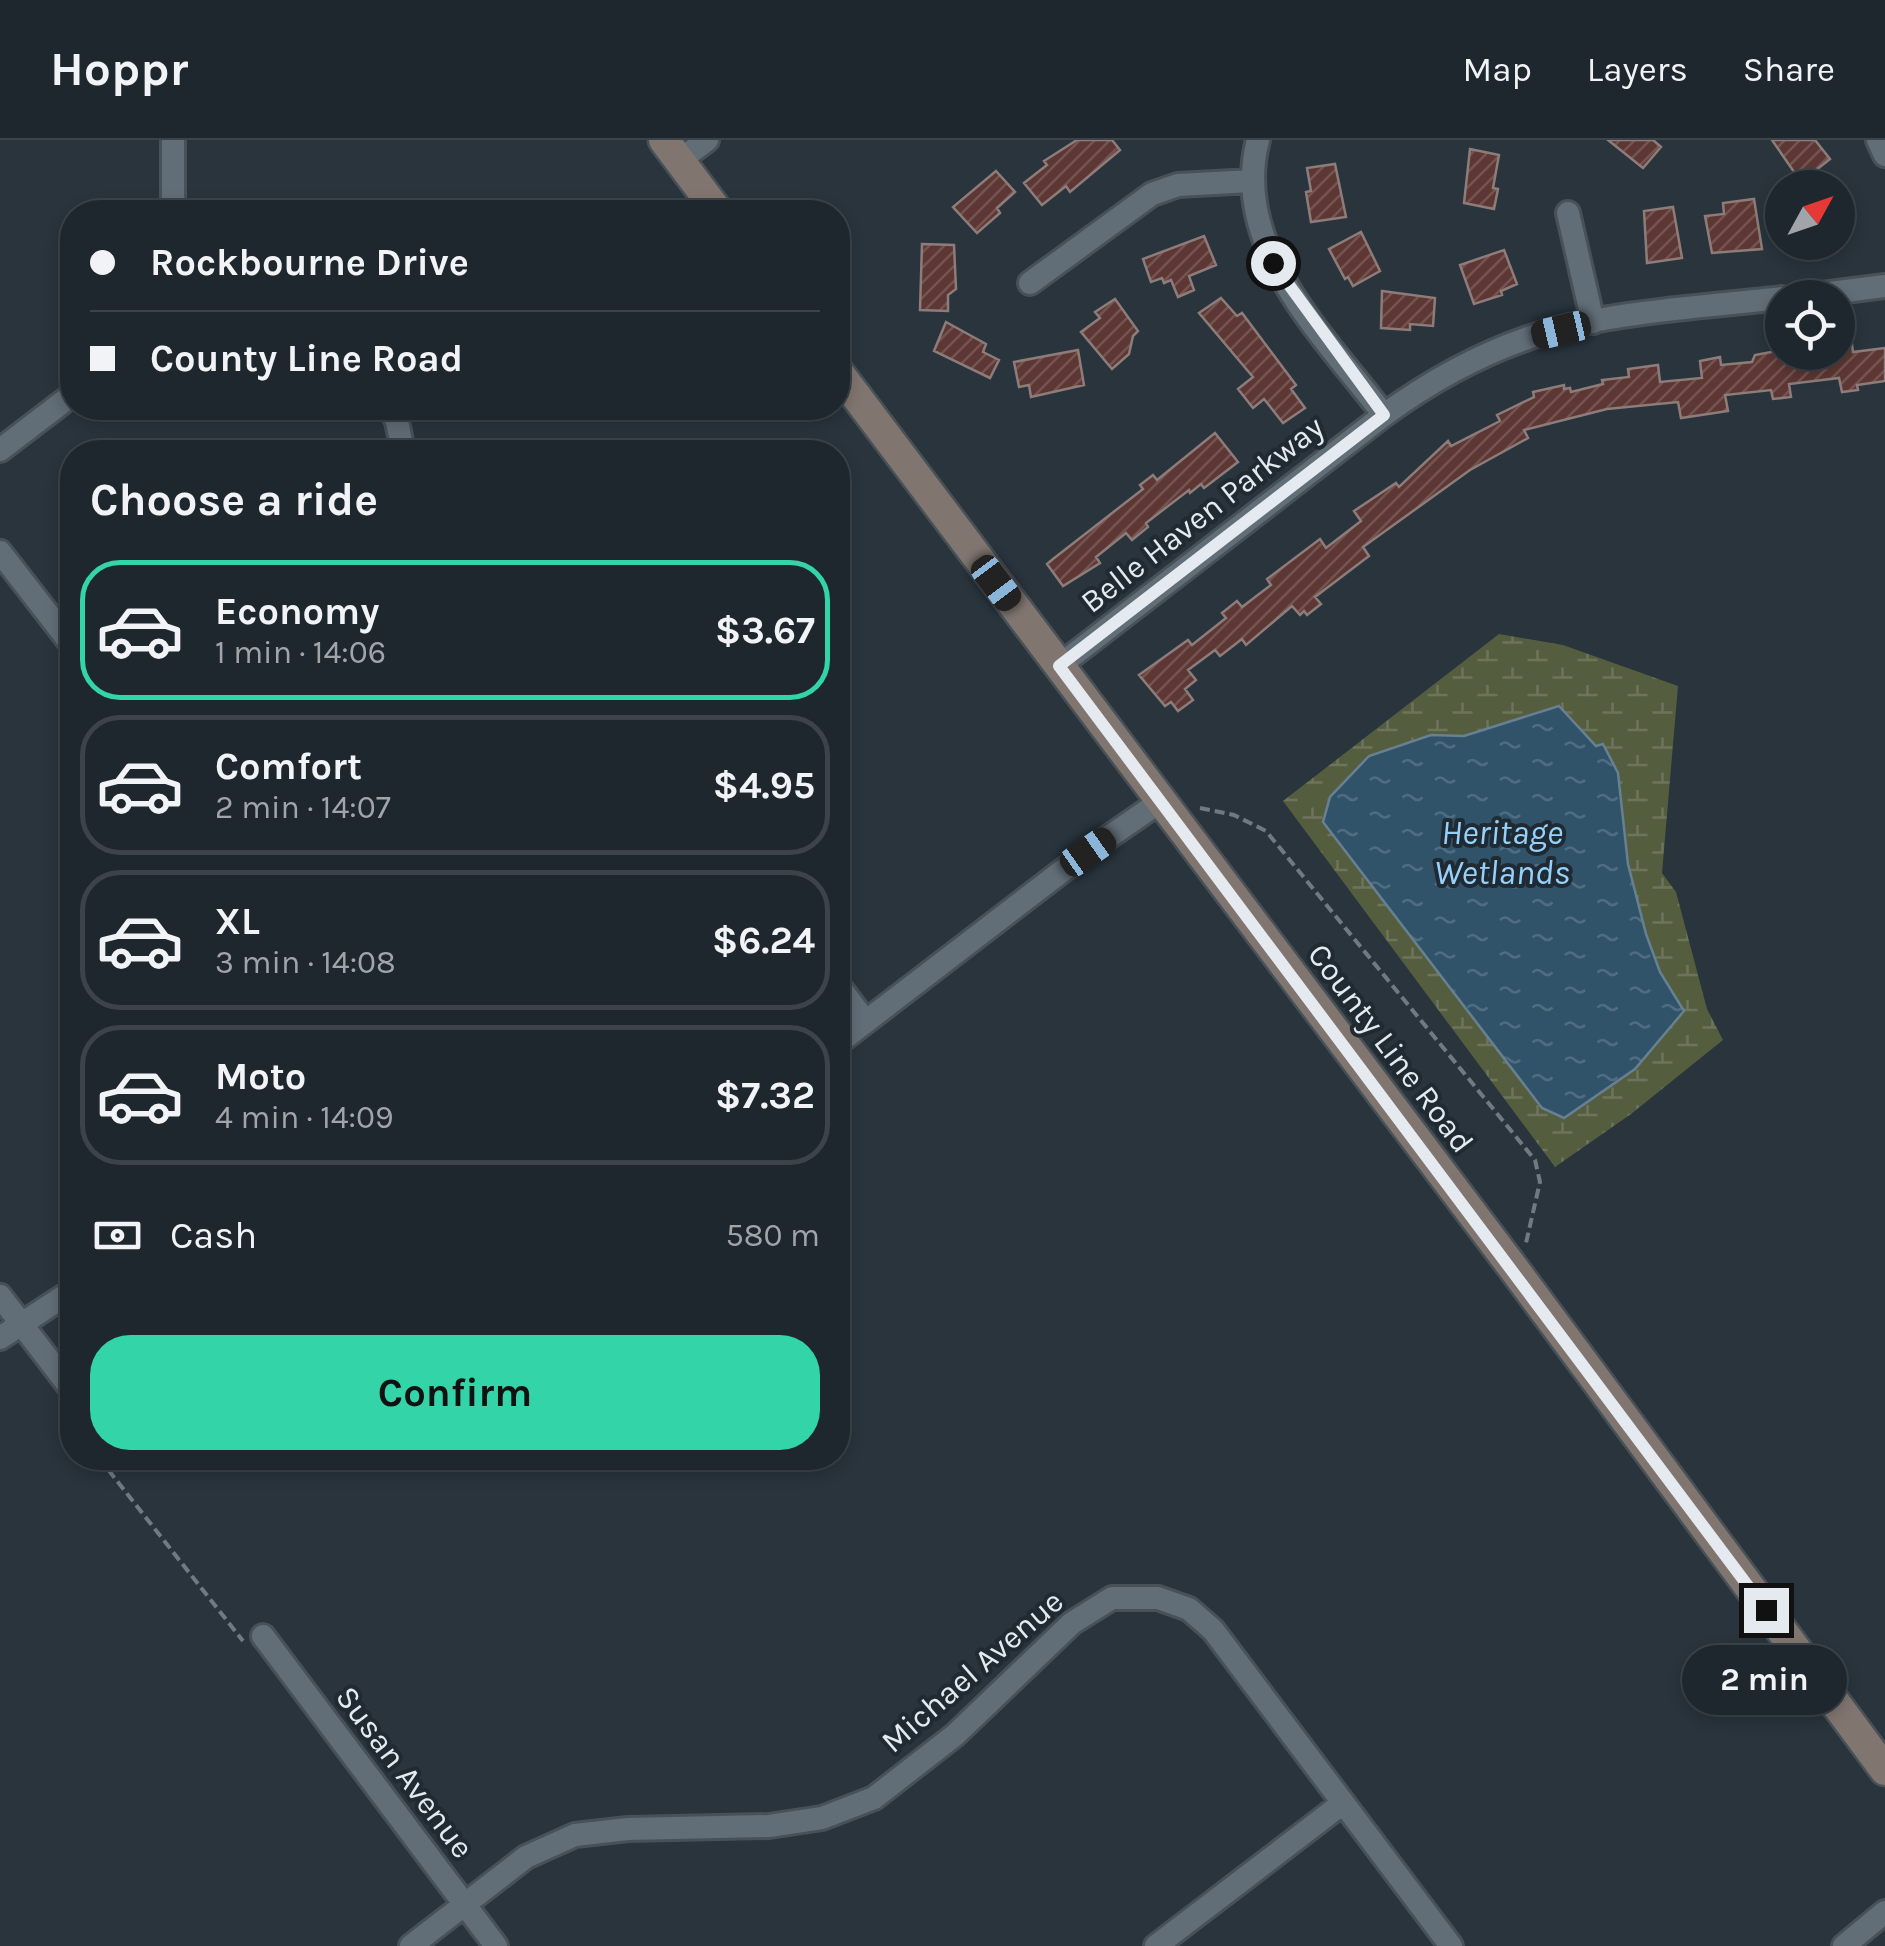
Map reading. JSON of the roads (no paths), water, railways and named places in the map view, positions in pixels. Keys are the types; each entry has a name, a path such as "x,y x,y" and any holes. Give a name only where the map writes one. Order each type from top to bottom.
{"main road":[{"path":"672,150 709,200"},
{"name":"County Line Road","path":"850,388 1514,1269 1885,1770"}],"street":[{"path":"173,140 173,200"},
{"path":"672,150 707,140"},
{"path":"1258,140 1252,180 1259,225 1273,263 1384,415"},
{"path":"1878,140 1885,155"},
{"path":"1030,283 1152,194 1178,185 1252,180"},
{"path":"1568,213 1593,322"},
{"path":"1855,290 1885,286"},
{"name":"Belle Haven Parkway","path":"1059,666 1384,415 1474,360 1529,338 1593,322 1765,300"},
{"path":"0,450 60,404"},
{"path":"0,552 60,629"},
{"path":"850,1033 1161,801"},
{"path":"850,1002 865,1021"},
{"path":"0,1296 60,1374"},
{"path":"0,1338 60,1298"},
{"name":"Michael Avenue","path":"411,1946 526,1857 575,1835 628,1829 769,1826 822,1818 874,1798 954,1735 1072,1623 1112,1598 1158,1598 1189,1609 1213,1630 1451,1946"},
{"name":"Susan Avenue","path":"263,1636 496,1946"},
{"path":"1156,1946 1344,1803"},
{"path":"1844,1946 1885,1912"}],"water":[{"name":"Heritage Wetlands","path":"1559,706 1596,746 1603,744 1618,773 1628,864 1646,934 1660,972 1684,1011 1635,1069 1564,1118 1542,1108 1323,822 1330,797 1369,756 1431,735 1464,736"}]}
